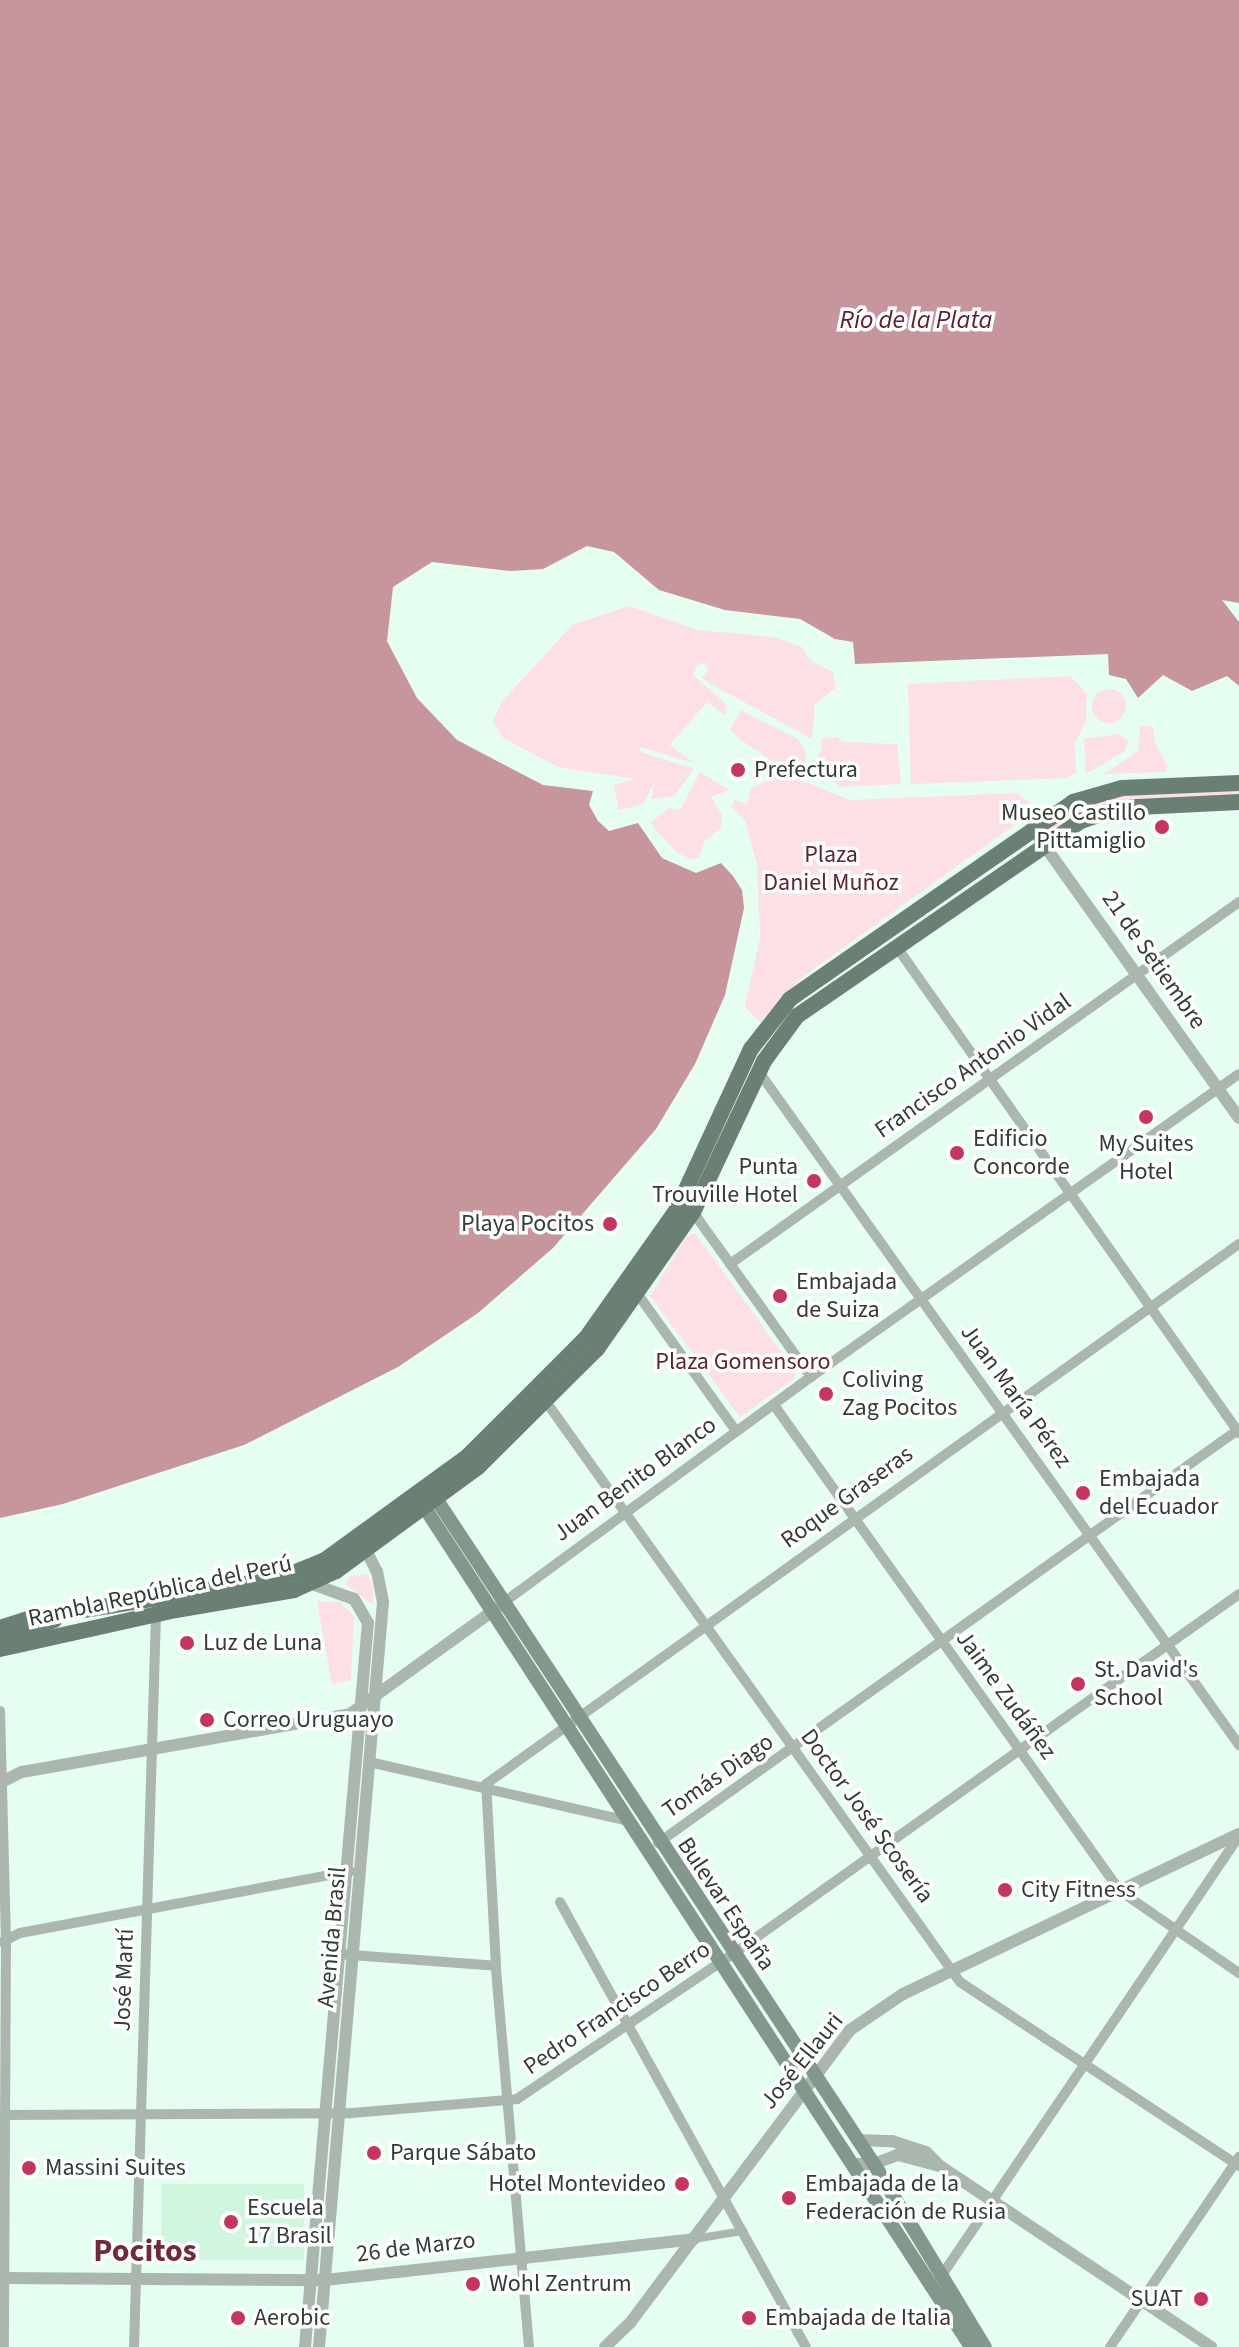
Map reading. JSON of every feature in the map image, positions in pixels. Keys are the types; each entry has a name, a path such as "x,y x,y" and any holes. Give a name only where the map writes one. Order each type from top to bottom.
{"main road":[{"path":"896,946 900,931 971,881 987,859 1064,806 1108,790 1239,783"},
{"path":"896,946 1044,843 1081,821 1118,808 1239,802"},
{"name":"Rambla República del Perú","path":"430,1498 526,1403 616,1300 676,1211 751,1049 776,1014 881,933 987,859"},
{"name":"Rambla República del Perú","path":"0,1649 156,1614 312,1584 362,1543 430,1498 547,1403 639,1296 693,1212 759,1072 797,1016 896,946"},
{"name":"Bulevar España","path":"430,1498 498,1607 810,2081 857,2164 985,2347"},
{"name":"Rambla República del Perú","path":"0,1628 61,1613 292,1575 362,1543"},
{"path":"0,1643 47,1625 61,1613"},
{"name":"Bulevar España","path":"572,1719 632,1821 654,1845"},
{"name":"Bulevar España","path":"810,2081 874,2164 971,2347"}],"street":[{"name":"21 de Setiembre","path":"1032,828 1239,1118"},
{"name":"Francisco Antonio Vidal","path":"730,1264 1239,902"},
{"path":"896,946 1238,1431"},
{"name":"Juan María Pérez","path":"759,1072 1239,1745"},
{"name":"Juan Benito Blanco","path":"1,1783 22,1772 333,1720 361,1708 736,1431 1239,1074"},
{"path":"693,1212 811,1377"},
{"name":"Roque Graseras","path":"484,1789 494,1774 1239,1244"},
{"path":"639,1296 736,1431"},
{"name":"Doctor José Scosería","path":"547,1403 960,1982 1238,2162"},
{"name":"Jaime Zudáñez","path":"774,1405 1120,1891 1239,1973"},
{"name":"Tomás Diago","path":"654,1845 1238,1431"},
{"name":"Avenida Brasil","path":"319,2347 383,1602 362,1543"},
{"name":"Avenida Brasil","path":"305,2347 368,1623 364,1611 348,1596 312,1584"},
{"name":"Pedro Francisco Berro","path":"3,2115 340,2113 506,2102 728,1958 1239,1594"},
{"name":"José Martí","path":"134,2347 156,1614"},
{"path":"0,1711 4,2347"},
{"path":"369,1762 632,1821"},
{"path":"484,1789 506,2102 529,2347"},
{"path":"937,2280 993,2202 1239,1835"},
{"name":"José Ellauri","path":"605,2347 630,2323 850,2030 874,2012 953,1971 1239,1835"},
{"path":"3,1942 360,1868"},
{"path":"560,1902 626,2027 806,2347"},
{"path":"338,1954 496,1966"},
{"path":"857,2140 909,2145 1211,2347"},
{"path":"857,2164 874,2164 898,2155 940,2166"},
{"path":"1110,2347 1238,2162"},
{"path":"694,2239 743,2231"},
{"name":"26 de Marzo","path":"3,2278 325,2280 694,2239"}],"shaded area":[{"name":"Escuela 17 Brasil","path":"161,2184 304,2184 304,2260 161,2260"}],"green space":[{"path":"629,606 698,630 774,637 802,647 810,660 833,672 836,688 815,704 812,739 709,683 702,678 709,670 704,664 697,665 693,675 728,706 724,715 707,702 670,745 694,763 640,747 641,752 694,769 674,796 651,799 654,783 643,804 619,810 614,785 635,779 558,767 503,738 493,721 501,703 572,625"},
{"path":"1070,676 1087,694 1086,720 1075,744 1076,772 1067,778 911,784 908,684"},
{"path":"1109,689 1121,694 1126,706 1121,718 1109,723 1097,718 1092,706 1097,694"},
{"path":"741,710 798,739 806,752 805,774 784,769 738,738 730,729"},
{"path":"1140,726 1153,726 1155,744 1168,765 1165,772 1104,774 1138,751"},
{"path":"1119,734 1128,741 1125,751 1086,774 1084,739"},
{"path":"837,737 843,742 897,744 901,784 839,787 832,778 815,776 811,769 822,749 821,739"},
{"path":"700,772 730,790 711,797 722,815 721,828 704,842 699,858 690,859 676,852 650,823 669,808 680,810"},
{"name":"Plaza Daniel Muñoz","path":"774,776 793,777 850,800 1017,793 1037,809 804,976 760,1022 745,1007 760,937 757,865 745,820 731,807 735,800 747,804 750,790"},
{"path":"1239,787 1239,796 1100,806 1044,835 1038,829 1109,795"},
{"name":"Plaza Gomensoro","path":"695,1233 796,1372 794,1379 740,1417 650,1296 687,1235"},
{"path":"368,1574 373,1587 373,1605 345,1584 350,1576"},
{"path":"317,1601 340,1602 354,1616 351,1680 332,1684"}],"water":[{"name":"Río de la Plata","path":"0,0 1239,0 1239,603 1222,600 1239,622 1239,686 1227,676 1192,691 1163,675 1138,698 1126,679 1109,675 1108,654 855,664 853,642 835,639 800,619 725,610 659,590 614,552 587,546 543,569 511,571 432,562 393,587 387,641 417,698 457,740 543,785 593,791 589,805 598,821 609,831 638,823 662,858 696,873 721,863 733,876 742,890 744,908 725,995 695,1064 656,1129 553,1248 478,1313 398,1367 244,1445 63,1504 0,1518"}],"place":[{"name":"Prefectura","path":"738,770"},
{"name":"Museo Castillo Pittamiglio","path":"1162,827"},
{"name":"My Suites Hotel","path":"1146,1117"},
{"name":"Edificio Concorde","path":"957,1153"},
{"name":"Punta Trouville Hotel","path":"814,1181"},
{"name":"Playa Pocitos","path":"610,1224"},
{"name":"Embajada de Suiza","path":"780,1296"},
{"name":"Coliving Zag Pocitos","path":"826,1394"},
{"name":"Embajada del Ecuador","path":"1083,1493"},
{"name":"Luz de Luna","path":"187,1643"},
{"name":"St. David's School","path":"1078,1684"},
{"name":"Correo Uruguayo","path":"207,1720"},
{"name":"City Fitness","path":"1005,1890"},
{"name":"Parque Sábato","path":"374,2153"},
{"name":"Massini Suites","path":"29,2168"},
{"name":"Hotel Montevideo","path":"682,2184"},
{"name":"Embajada de la Federación de Rusia","path":"789,2198"},
{"name":"Escuela 17 Brasil","path":"231,2222"},
{"name":"Wohl Zentrum","path":"473,2284"},
{"name":"SUAT","path":"1201,2299"},
{"name":"Aerobic","path":"238,2318"},
{"name":"Embajada de Italia","path":"749,2318"}],"district":[{"name":"Pocitos","path":"145,2251"}]}
